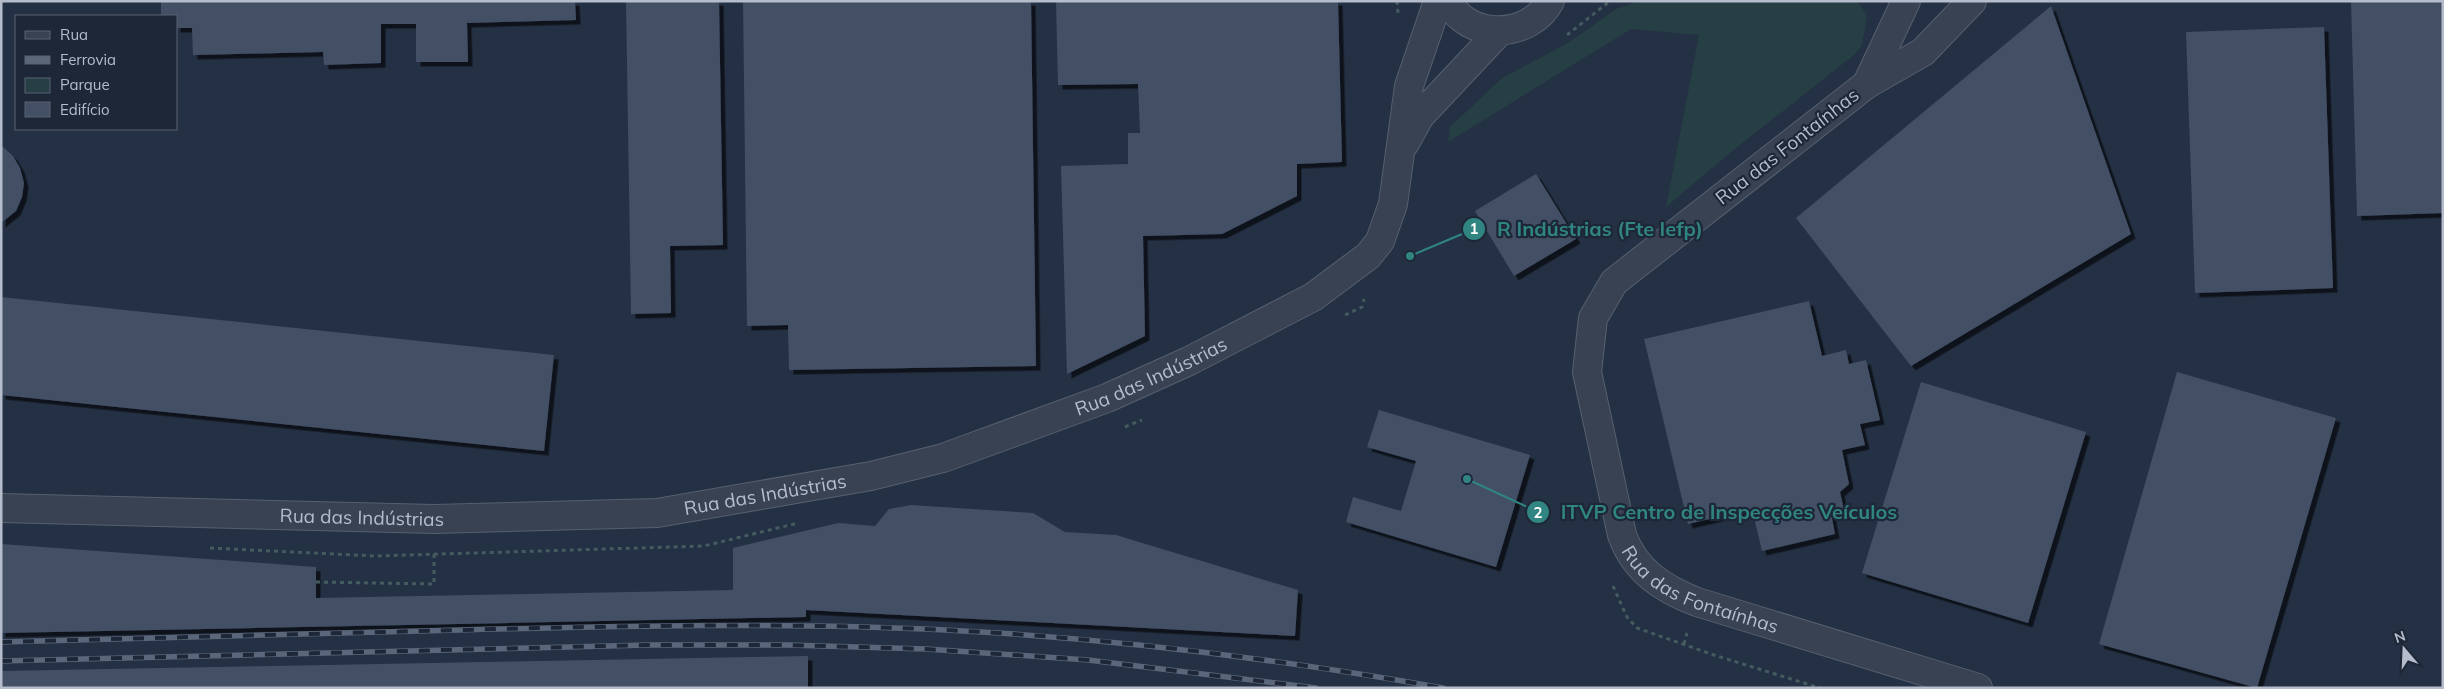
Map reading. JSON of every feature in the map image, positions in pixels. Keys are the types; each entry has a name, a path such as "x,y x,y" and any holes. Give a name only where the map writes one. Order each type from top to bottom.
{"street":[{"name":"Rua das Indústrias","path":"1,508 434,519 657,513 871,476 934,460 1107,398 1189,361 1313,297 1368,256 1380,241 1393,204 1409,86 1438,1"},
{"path":"1448,1 1462,18 1480,28 1499,32 1517,29 1534,20 1553,3"},
{"name":"Rua das Fontaínhas","path":"1867,84 1906,1"},
{"name":"Rua das Fontaínhas","path":"1972,1 1922,52 1867,84 1614,282 1593,318 1587,372 1622,535 1627,550 1656,583 1697,602 1978,688"},
{"name":"Rua das Indústrias","path":"1401,150 1420,116 1499,32"}],"path":[{"path":"1562,39 1610,1"},
{"path":"1339,318 1362,307 1365,294"},
{"path":"1121,429 1148,417"},
{"path":"208,548 375,556 704,546 800,523"},
{"path":"316,582 434,584"},
{"path":"1612,584 1627,617 1638,628 1714,655 1820,688"}],"green space":[{"path":"1639,1 1858,1 1867,16 1862,45 1854,55 1731,152 1666,207 1699,35 1631,29 1448,142 1450,127 1502,78 1568,43 1616,9"}],"building":[{"path":"161,1 575,1 576,20 467,23 468,62 416,62 416,24 381,24 381,63 324,65 323,52 193,55 192,28 178,28 178,15 161,15"},
{"path":"626,1 719,1 723,245 670,246 671,313 631,314"},
{"path":"743,1 1031,1 1036,366 789,370 788,325 747,326"},
{"path":"1056,1 1338,1 1342,162 1297,164 1297,196 1222,234 1143,236 1145,336 1067,374 1061,166 1128,164 1128,133 1140,133 1138,84 1058,85"},
{"path":"2351,1 2443,1 2443,213 2357,216"},
{"path":"2051,6 2131,234 1911,366 1796,218"},
{"path":"2324,27 2333,288 2195,293 2186,32"},
{"path":"1,145 13,156 20,168 24,183 22,197 16,211 1,223"},
{"path":"1536,174 1576,239 1514,276 1475,211"},
{"path":"1,297 554,355 544,451 1,395"},
{"path":"1809,301 1822,356 1846,350 1849,364 1866,360 1880,420 1860,424 1865,445 1842,450 1849,484 1840,492 1844,510 1831,513 1835,534 1762,551 1752,509 1688,524 1644,339"},
{"path":"2177,372 2336,418 2257,688 2099,644"},
{"path":"1921,382 2086,432 2028,623 1862,573"},
{"path":"1379,410 1530,455 1496,567 1346,522 1353,497 1401,511 1416,461 1367,447"},
{"path":"911,505 1033,513 1065,532 1116,535 1298,590 1295,636 806,610 806,617 1,633 1,544 316,567 316,598 733,590 733,548 838,523 875,526 889,509"},
{"path":"808,656 808,688 1,688 1,671"}],"railway":[{"path":"1,642 641,626 824,626 945,630 1132,644 1257,659 1443,688"},
{"path":"1,661 648,645 788,645 926,649 1088,660 1316,688"}],"place":[{"name":"R Indústrias (Fte Iefp)","path":"1410,256"},
{"name":"ITVP Centro de Inspecções Veículos","path":"1467,479"}]}
